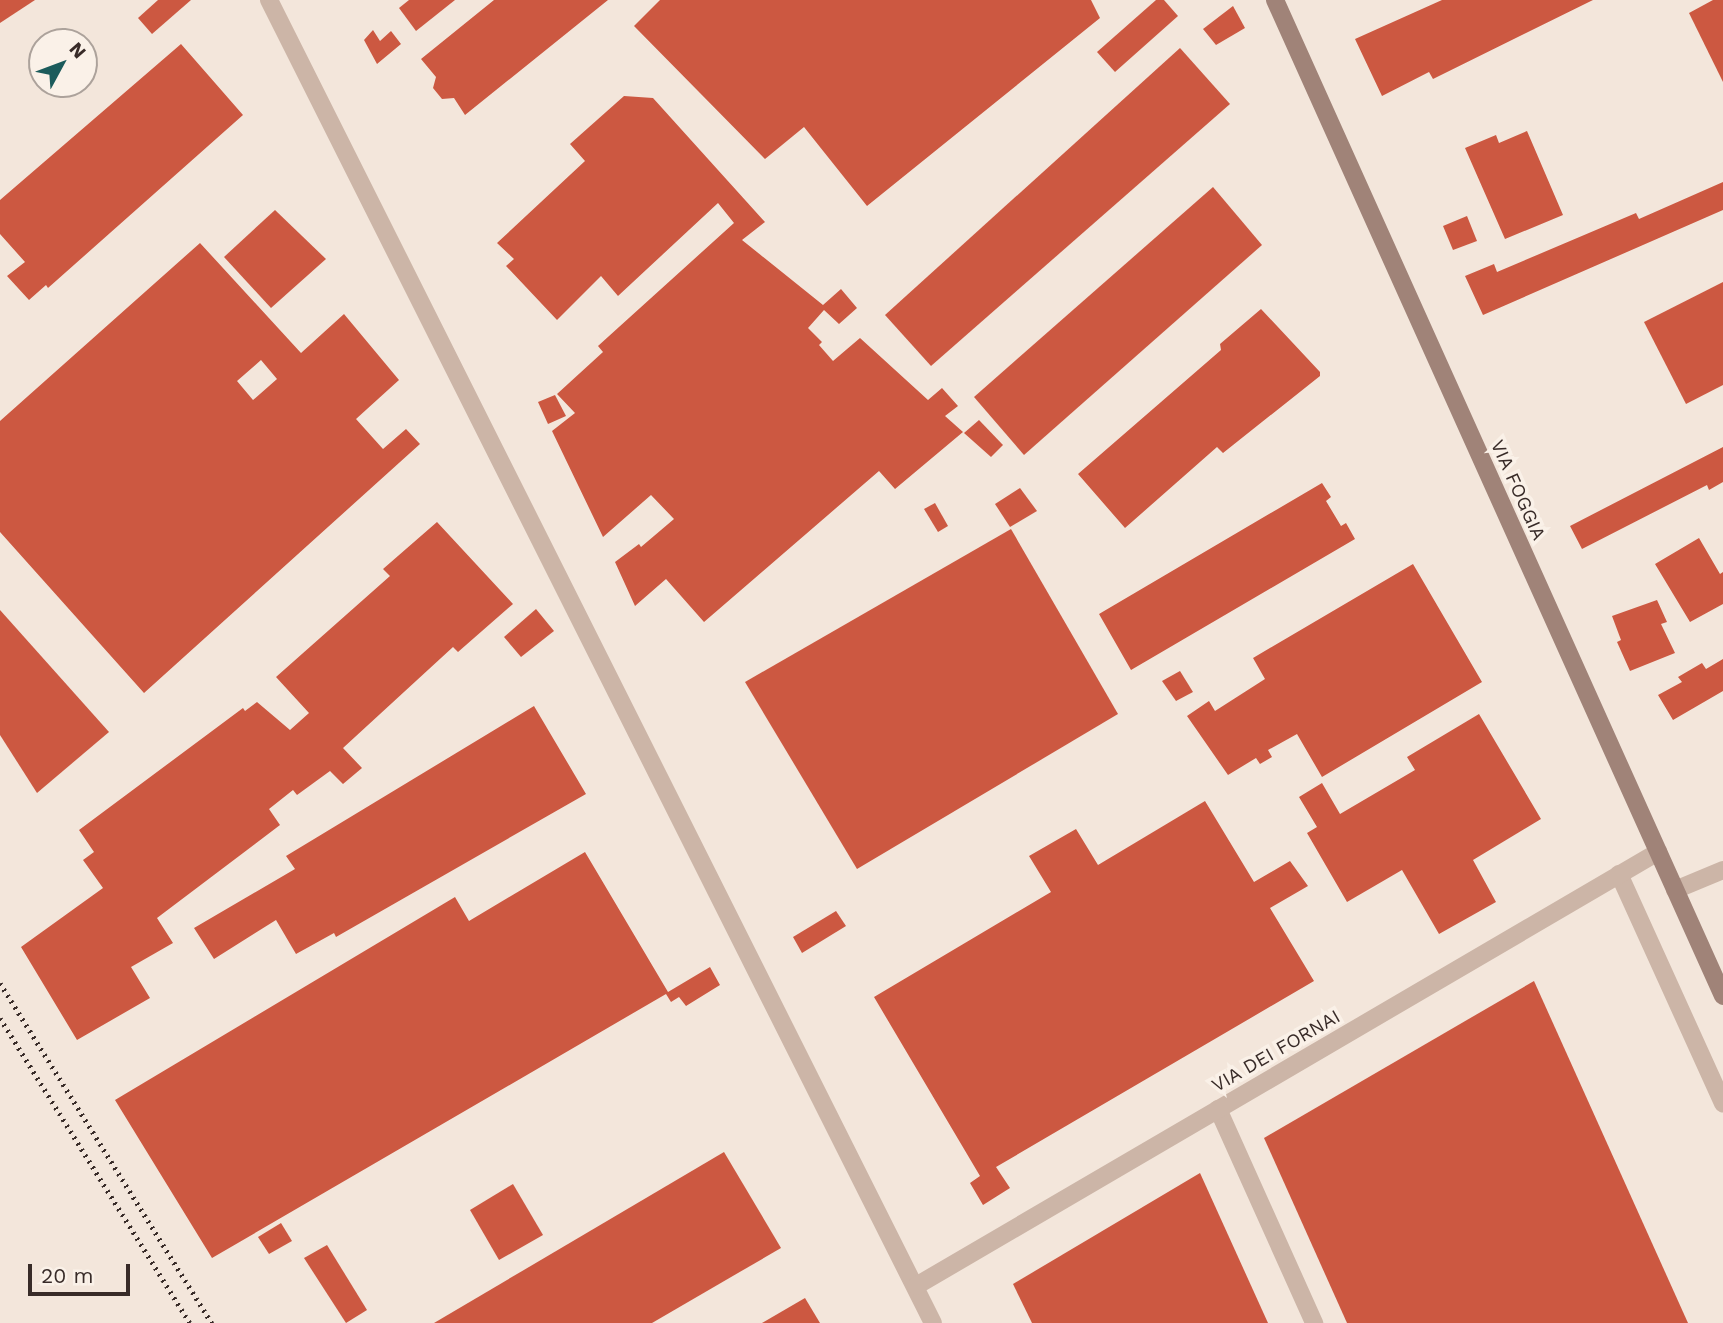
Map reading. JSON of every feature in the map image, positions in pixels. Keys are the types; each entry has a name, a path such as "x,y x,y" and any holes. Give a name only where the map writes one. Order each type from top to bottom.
{"main road":[{"name":"VIA FOGGIA","path":"1275,0 1723,996"}],"street":[{"path":"269,0 933,1323"},
{"name":"VIA DEI FORNAI","path":"916,1286 1658,852"},
{"path":"1675,890 1723,870"},
{"path":"1619,874 1723,1102"},
{"path":"1218,1109 1314,1323"}],"building":[{"path":"0,0 35,0 0,23"},
{"path":"158,0 191,0 152,34 138,18"},
{"path":"409,0 455,0 416,31 399,8"},
{"path":"494,0 608,0 465,115 454,98 442,99 433,88 436,77 421,59"},
{"path":"660,0 1091,0 1100,18 867,206 804,127 765,159 634,26"},
{"path":"1156,0 1164,0 1178,16 1115,72 1097,52"},
{"path":"1442,0 1593,0 1433,79 1429,72 1382,96 1355,39"},
{"path":"1713,0 1723,0 1723,82 1689,13"},
{"path":"1233,6 1245,28 1216,45 1203,29"},
{"path":"373,30 380,41 391,31 401,44 377,64 364,40"},
{"path":"181,44 243,115 48,288 46,285 29,300 7,276 25,262 0,234 0,200"},
{"path":"1180,48 1230,104 931,366 885,315"},
{"path":"624,96 653,98 765,222 742,240 823,305 841,289 857,308 839,324 824,310 808,328 822,342 819,345 833,361 860,338 928,400 942,388 958,406 945,416 963,432 895,489 879,471 704,622 666,579 635,606 615,562 639,544 641,547 674,519 651,495 603,537 552,431 575,413 557,394 603,352 598,346 734,223 718,203 618,296 601,276 557,320 506,266 514,259 497,243 585,161 570,144"},
{"path":"1527,131 1563,215 1505,239 1465,148 1496,135 1499,143"},
{"path":"1723,182 1723,210 1483,315 1465,276 1494,264 1497,272 1636,213 1639,219"},
{"path":"1213,187 1262,245 1024,455 974,397"},
{"path":"275,210 326,259 271,308 224,257"},
{"path":"1467,216 1477,241 1453,250 1443,226"},
{"path":"200,243 301,353 344,314 399,380 356,419 383,449 406,429 420,444 144,693 0,532 0,421","holes":["261,360 277,379 253,400 237,381"]},
{"path":"1723,282 1723,385 1686,404 1644,322"},
{"path":"1261,309 1320,372 1320,376 1223,453 1217,447 1125,528 1078,474 1221,350 1220,344"},
{"path":"555,395 566,416 548,424 538,402"},
{"path":"979,420 1003,445 991,457 964,433"},
{"path":"1723,447 1723,482 1709,490 1707,485 1582,549 1570,526"},
{"path":"1322,483 1331,497 1326,501 1341,526 1346,523 1355,539 1131,670 1099,614"},
{"path":"1020,488 1037,511 1010,527 995,504"},
{"path":"935,503 948,526 938,532 924,509"},
{"path":"437,522 513,604 458,652 453,647 343,748 362,768 343,784 330,771 297,795 293,790 269,809 280,825 157,918 173,943 131,967 150,998 77,1040 21,947 103,888 83,860 94,852 79,830 243,708 245,711 257,702 290,730 309,713 276,677 390,576 383,569"},
{"path":"1011,529 1118,714 857,869 745,682"},
{"path":"1699,538 1720,574 1723,572 1723,604 1690,622 1655,564"},
{"path":"1413,564 1482,682 1322,777 1297,734 1268,750 1272,757 1260,764 1256,758 1228,775 1187,716 1209,701 1215,711 1265,679 1253,658"},
{"path":"1657,600 1667,622 1661,624 1675,653 1630,671 1617,642 1621,640 1612,616"},
{"path":"536,609 554,631 521,657 504,637"},
{"path":"0,610 109,732 37,793 0,735"},
{"path":"1723,659 1723,691 1673,720 1658,695 1682,682 1678,677 1702,663 1706,669"},
{"path":"1180,671 1193,692 1176,701 1162,681"},
{"path":"534,706 586,794 336,937 334,933 296,954 276,920 214,959 194,928 295,869 286,856"},
{"path":"1479,714 1541,819 1473,860 1496,902 1439,934 1402,870 1347,902 1307,833 1317,827 1299,797 1322,783 1340,814 1415,770 1407,757"},
{"path":"1205,801 1254,882 1290,861 1308,886 1270,908 1314,981 996,1167 1010,1188 983,1205 970,1183 980,1176 874,997 1051,892 1029,856 1076,829 1098,865"},
{"path":"585,852 668,992 710,967 720,985 686,1006 679,997 671,1002 666,994 212,1258 115,1100 455,897 469,921"},
{"path":"836,911 846,926 802,953 793,937"},
{"path":"1534,981 1688,1323 1347,1323 1264,1138"},
{"path":"724,1152 781,1248 652,1323 434,1323"},
{"path":"1200,1173 1268,1323 1032,1323 1013,1284"},
{"path":"513,1184 543,1235 499,1260 470,1210"},
{"path":"281,1223 292,1241 269,1254 258,1237"},
{"path":"327,1245 367,1310 346,1323 304,1258"},
{"path":"805,1298 820,1323 762,1323"}],"railway":[{"path":"0,983 212,1323"},
{"path":"0,1018 190,1323"}]}
